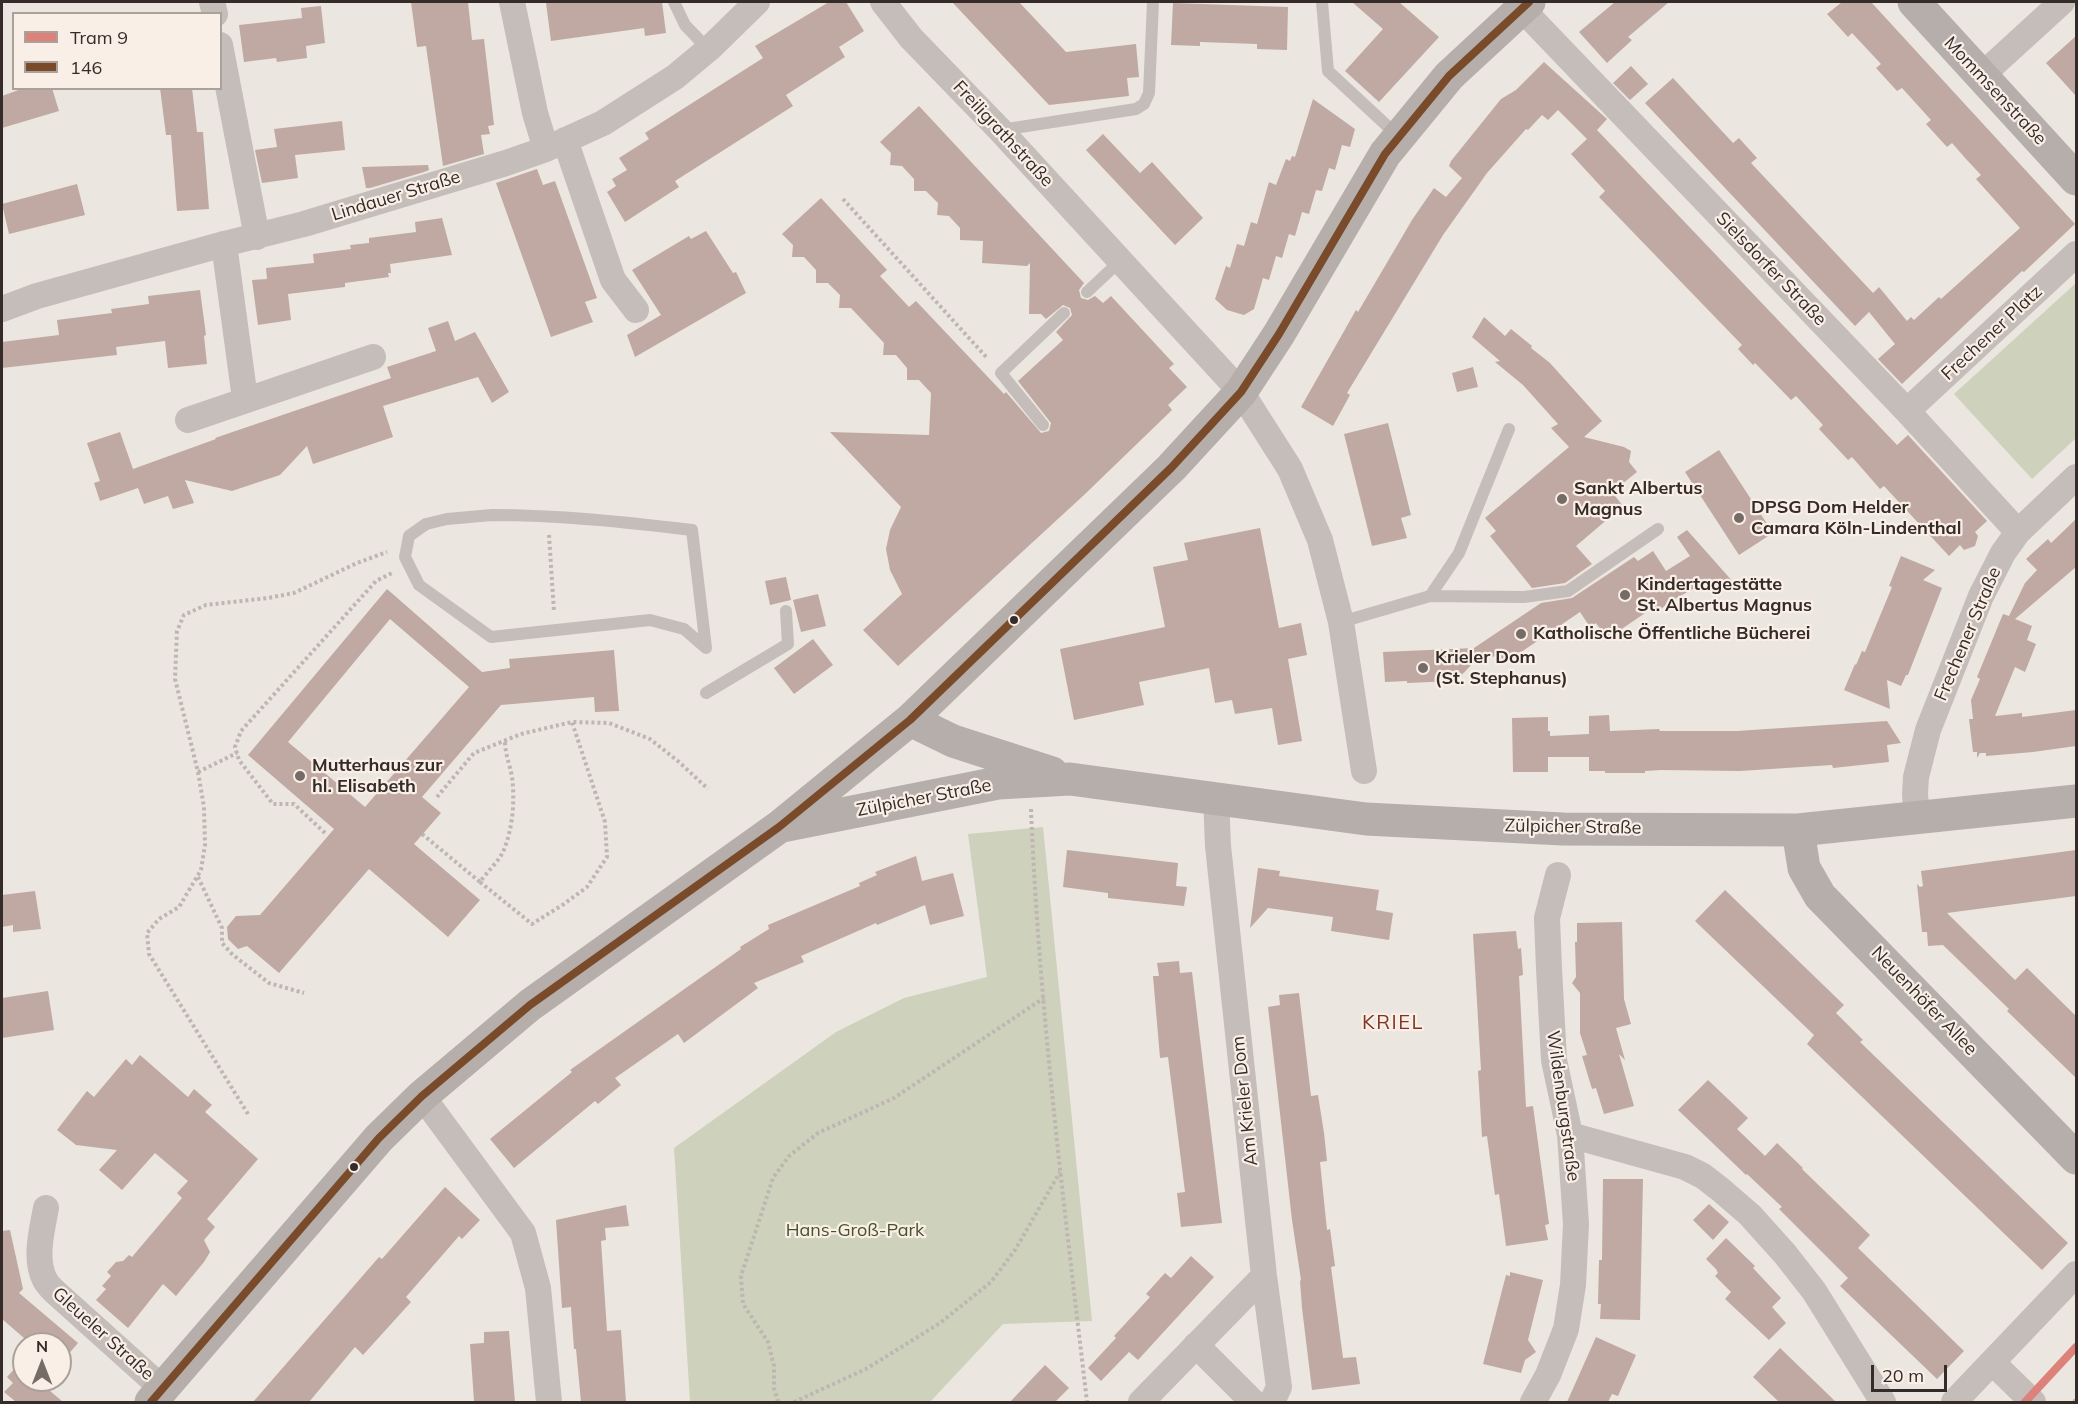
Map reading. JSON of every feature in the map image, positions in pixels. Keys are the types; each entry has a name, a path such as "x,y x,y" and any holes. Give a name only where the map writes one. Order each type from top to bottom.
{"street":[{"path":"512,2 535,113 556,144 613,280 636,310"},
{"name":"Lindauer Straße","path":"2,309 37,296 257,237 483,170 556,144 603,123 675,77 757,2"},
{"name":"Freiligrathstraße","path":"884,2 911,38 1000,130 1240,392 1290,469 1320,540 1341,622 1364,771"},
{"name":"Mommsenstraße","path":"1914,2 2076,179"},
{"path":"1981,76 2062,2"},
{"name":"Gleueler Straße","path":"46,1208 40,1262 45,1280 157,1396 379,1138 422,1096 530,1005 779,827 910,720 1171,468 1240,392 1279,334 1385,154 1449,76 1525,5"},
{"name":"Sielsdorfer Straße","path":"1525,5 2018,532"},
{"path":"222,55 257,237"},
{"path":"224,244 245,399"},
{"name":"Frechener Platz","path":"1906,411 2076,254"},
{"path":"188,420 373,357"},
{"name":"Frechener Straße","path":"1917,819 1916,777 1928,730 1982,596 2003,553 2018,532 2076,477"},
{"name":"Zülpicher Straße","path":"910,720 953,741 1070,779 1366,819 1563,829 1798,830 2076,801"},
{"name":"Zülpicher Straße","path":"779,827 998,783 1070,779"},
{"name":"Am Krieler Dom","path":"1216,798 1218,846 1268,1313 1279,1387 1272,1402"},
{"name":"Neuenhöfer Allee","path":"1798,830 1804,868 1820,896 2076,1158"},
{"name":"Wildenburgstraße","path":"1533,1402 1548,1375 1566,1329 1573,1285 1576,1224 1570,1135 1554,1060 1549,969 1547,918 1558,874"},
{"path":"422,1096 523,1233 538,1288 549,1402"},
{"path":"1570,1135 1685,1167 1702,1176 1736,1203 1785,1254 1814,1291 1883,1402"},
{"path":"1954,1402 2076,1274"},
{"path":"1141,1402 1264,1276"},
{"path":"1196,1345 1253,1402"},
{"path":"1993,1363 2033,1402"}],"lane":[{"path":"674,2 685,25 708,49"},
{"path":"1000,130 1136,109 1144,104 1149,93 1152,2"},
{"path":"1322,2 1328,71 1399,137"},
{"path":"1087,292 1120,261"},
{"path":"1043,425 1001,373 1064,313"},
{"path":"1430,596 1459,553 1509,429"},
{"path":"492,515 547,515 692,530 706,648 684,629 650,620 491,637 419,585 405,557 409,536 426,524 436,521 492,515"},
{"path":"1341,622 1430,596 1524,597 1568,591 1658,529"},
{"path":"706,693 788,644 786,611"}],"path":[{"path":"843,199 1001,373"},
{"path":"547,515 556,630"},
{"path":"248,1114 149,954 147,933 159,920 179,908 201,870 205,845 204,807 198,772 175,679 177,631 184,615 206,605 294,593 357,563 408,544"},
{"path":"325,833 294,804 273,804 239,760 235,747 241,731 376,581 409,564"},
{"path":"422,834 532,924 587,887 607,856 605,822 572,722"},
{"path":"437,797 474,753 521,734 572,722 609,723 650,739 708,789"},
{"path":"480,882 502,853 511,825 514,798 505,741"},
{"path":"198,772 237,753"},
{"path":"1029,782 1044,998 1060,1172 1087,1402"},
{"path":"198,877 222,928 222,944 232,955 269,983 304,993"},
{"path":"778,1402 774,1388 774,1366 768,1342 743,1304 741,1276 773,1178 789,1156 819,1133 894,1098 1044,998"},
{"path":"794,1402 866,1369 940,1323 991,1282 1016,1250 1060,1172"}],"green space":[{"path":"2076,283 2076,438 2032,479 1954,394"},
{"name":"Hans-Groß-Park","path":"1043,827 1092,1321 1003,1324 930,1402 690,1402 674,1148 836,1032 904,998 987,977 968,834"}],"building":[{"path":"411,2 468,2 472,40 484,39 494,125 488,126 490,134 481,135 484,154 443,166 426,46 417,47"},
{"path":"662,2 666,33 645,36 644,28 551,41 546,3"},
{"path":"829,2 846,2 864,31 839,47 845,57 786,95 793,106 675,181 679,187 625,222 607,192 616,186 612,179 627,170 619,158 649,139 645,133 763,58 755,46"},
{"path":"952,2 1019,2 1066,52 1136,44 1139,77 1127,78 1129,96 1049,105"},
{"path":"1352,2 1399,2 1439,37 1379,102 1345,71 1383,29"},
{"path":"1615,2 1669,2 1628,37 1632,40 1607,63 1579,32"},
{"path":"1842,2 1871,2 2075,224 1902,384 1878,359 1895,344 1869,312 1855,326 1645,103 1673,78 1733,143 1739,138 1757,158 1751,163 1873,293 1879,287 1907,321 1911,317 1914,320 1939,297 1941,299 2020,228 1976,179 1981,175 1952,143 1947,147 1926,124 1931,120 1902,88 1897,91 1876,68 1881,64 1852,33 1848,37 1827,14"},
{"path":"1173,3 1288,7 1287,50 1257,49 1257,44 1200,42 1200,46 1171,45"},
{"path":"321,6 325,43 306,46 307,58 277,62 276,58 244,62 239,25 302,18 301,8"},
{"path":"2076,36 2076,96 2046,63"},
{"path":"1544,62 1607,119 1597,130 1897,445 1908,435 1987,521 1975,532 1978,536 1975,546 1964,550 1960,545 1949,556 1884,486 1880,489 1852,457 1848,460 1819,429 1823,425 1796,396 1791,400 1755,363 1753,365 1738,349 1742,345 1599,197 1605,191 1571,154 1587,139 1558,110 1548,120 1542,115 1528,130 1526,129 1487,173 1443,235 1347,393 1350,395 1333,426 1301,407 1356,310 1358,312 1412,220 1434,188 1446,197 1462,178 1449,166 1451,161 1501,99 1516,90"},
{"path":"1631,66 1648,84 1630,100 1613,83"},
{"path":"18,90 53,90 59,111 2,128 2,96"},
{"path":"160,90 192,90 197,132 203,132 209,209 177,211 171,135 166,135"},
{"path":"1313,99 1355,129 1350,147 1342,145 1335,170 1329,168 1322,191 1316,190 1309,214 1302,212 1295,236 1289,234 1282,258 1276,256 1269,280 1263,278 1254,309 1244,315 1227,310 1215,299 1226,266 1230,268 1237,244 1244,246 1251,222 1257,224 1269,182 1276,185 1286,159 1290,161 1292,156 1295,157"},
{"path":"919,106 1084,283 1079,290 1081,298 1088,300 1095,296 1103,303 1111,296 1174,364 1169,368 1187,387 1168,405 1172,410 1084,495 898,666 863,630 902,594 890,570 886,549 890,530 901,507 830,432 929,435 931,393 919,380 907,380 907,368 896,355 883,355 884,343 851,308 839,308 840,295 828,283 816,283 816,270 804,257 792,257 793,245 782,234 821,198 887,270 880,276 909,307 916,301 1004,394 1006,392 1041,433 1049,431 1051,423 1018,381 1063,340 1056,332 1072,315 1070,308 1063,305 1046,319 1041,314 1029,314 1030,263 1027,266 982,263 983,241 960,240 960,228 949,216 937,215 938,203 926,191 914,191 914,179 902,166 890,165 891,153 880,142"},
{"path":"342,121 345,150 295,155 298,178 262,183 255,150 277,147 274,129"},
{"path":"1103,134 1140,173 1152,162 1203,218 1175,245 1086,150"},
{"path":"428,165 429,170 424,172 366,188 362,167"},
{"path":"537,169 543,185 555,181 597,298 585,302 593,322 551,337 496,183"},
{"path":"77,184 85,215 9,234 2,204"},
{"path":"442,218 452,255 390,264 389,277 345,283 345,287 288,294 291,320 258,325 252,280 267,279 266,268 314,263 313,254 351,249 350,245 369,243 369,238 416,232 415,222"},
{"path":"706,231 733,273 736,272 746,293 635,357 627,335 661,315 632,270 689,236 691,239"},
{"path":"200,290 207,364 168,368 165,341 116,347 117,355 2,368 2,342 59,335 57,320 112,313 111,309 149,304 148,296"},
{"name":"Sankt Albertus Magnus","path":"1484,317 1505,336 1511,329 1532,346 1531,348 1550,363 1602,421 1584,437 1624,447 1631,451 1629,462 1637,472 1612,492 1623,506 1576,546 1592,564 1565,583 1532,588 1490,536 1496,531 1485,518 1569,447 1551,428 1558,424 1523,385 1495,362 1500,361 1472,337"},
{"path":"448,321 455,341 475,332 509,392 492,403 478,377 383,406 393,437 313,464 307,446 280,475 232,491 185,480 194,503 173,509 168,496 144,504 138,488 100,501 94,483 100,481 87,443 120,432 133,469 215,438 391,378 387,367 436,351 428,328"},
{"path":"1473,367 1478,387 1457,392 1452,373"},
{"path":"1388,423 1411,515 1401,518 1407,538 1372,546 1344,434"},
{"name":"DPSG Dom Helder Camara Köln-Lindenthal","path":"1719,450 1773,533 1739,555 1685,472"},
{"path":"2076,519 2076,567 2015,619 2032,626 2027,640 2036,644 2025,672 2015,667 1995,716 2022,713 2022,717 2076,710 2076,746 1986,756 1986,753 1980,753 1977,758 1977,752 1973,752 1969,719 1973,719 1971,700 1980,679 1977,677 2003,614 2009,616 2025,583 2037,570 2026,559 2048,539 2051,543"},
{"path":"1260,528 1279,628 1301,623 1307,655 1288,659 1302,741 1278,745 1272,708 1235,714 1232,700 1215,703 1209,668 1139,682 1144,705 1074,720 1060,649 1165,627 1153,567 1188,560 1184,543"},
{"path":"1687,530 1734,583 1714,595 1706,582 1671,601 1657,612 1654,607 1607,639 1596,623 1590,627 1580,612 1505,663 1499,655 1474,662 1456,681 1385,682 1383,652 1474,648 1541,603 1572,598 1634,557 1638,561 1653,551 1666,571 1690,556 1677,537"},
{"path":"1901,556 1935,570 1923,580 1942,588 1908,675 1901,686 1887,680 1890,709 1844,690 1862,651 1865,652 1892,587 1889,586"},
{"path":"786,577 791,600 770,605 765,581"},
{"name":"Mutterhaus zur hl. Elisabeth","path":"387,589 482,672 510,668 509,659 614,650 619,711 595,712 594,697 501,705 422,797 441,813 414,844 480,900 448,937 369,869 279,973 247,946 238,949 228,939 227,927 236,916 260,915 334,829 248,755","holes":["390,619 469,687 365,807 288,742"]},
{"path":"818,594 826,626 801,632 793,600"},
{"path":"813,639 833,665 794,694 774,668"},
{"path":"1609,715 1610,731 1659,729 1660,731 1737,731 1887,721 1901,743 1887,745 1889,762 1833,768 1832,765 1740,771 1661,770 1645,771 1645,773 1605,773 1605,771 1589,771 1589,757 1548,757 1548,772 1513,772 1512,718 1548,717 1550,736 1589,734 1589,716"},
{"path":"1067,850 1178,863 1176,886 1187,887 1184,906 1108,898 1108,893 1063,887"},
{"path":"2076,850 2076,896 1947,913 2015,980 2027,968 2076,1016 2076,1078 1943,945 1928,946 1927,932 1922,932 1917,884 1920,887 1923,886 1921,871"},
{"path":"916,856 922,881 953,873 964,916 930,925 925,905 877,925 876,923 801,956 804,962 754,983 758,988 684,1043 678,1034 615,1078 621,1085 598,1104 595,1101 514,1168 490,1139 572,1072 570,1070 741,949 740,947 769,929 768,925 860,886 859,883 877,875 875,872"},
{"path":"1258,868 1280,871 1279,876 1379,890 1376,910 1393,913 1389,940 1331,931 1333,917 1268,908 1250,928"},
{"path":"1725,890 1844,1005 1836,1013 1863,1040 1860,1042 2068,1243 2042,1270 1807,1044 1814,1035 1695,921"},
{"path":"35,891 41,929 13,932 13,925 2,927 2,895"},
{"path":"1622,922 1624,999 1631,1024 1616,1028 1625,1060 1619,1054 1634,1106 1604,1114 1596,1088 1592,1089 1582,1056 1587,1055 1580,1033 1580,993 1572,983 1576,977 1575,942 1577,942 1577,923"},
{"path":"1516,931 1518,949 1521,948 1523,975 1519,976 1526,1107 1533,1106 1549,1224 1545,1225 1548,1240 1506,1246 1499,1194 1495,1195 1487,1136 1482,1137 1478,1071 1481,1070 1473,934"},
{"path":"1179,961 1180,973 1192,972 1222,1223 1181,1227 1177,1193 1185,1192 1168,1057 1160,1058 1153,976 1159,976 1157,963"},
{"path":"48,991 54,1030 2,1038 2,998"},
{"path":"1299,993 1311,1096 1318,1095 1324,1133 1327,1161 1320,1162 1327,1230 1330,1229 1335,1266 1331,1267 1343,1358 1356,1357 1360,1384 1312,1390 1268,1007 1280,1005 1279,995"},
{"path":"140,1055 188,1097 194,1089 212,1105 205,1112 258,1159 207,1219 215,1227 204,1240 210,1252 204,1262 176,1296 163,1284 128,1328 96,1300 106,1289 102,1286 111,1276 107,1272 116,1262 123,1261 129,1255 132,1257 182,1198 177,1193 188,1181 155,1153 122,1190 99,1170 117,1150 76,1145 57,1130 87,1091 94,1097 126,1059 132,1065"},
{"path":"1708,1080 1748,1118 1737,1129 1765,1156 1777,1143 1803,1168 1870,1235 1858,1248 1964,1351 1937,1379 1840,1286 1848,1278 1779,1209 1782,1207 1678,1110"},
{"path":"1603,1179 1643,1179 1640,1320 1600,1319 1601,1304 1598,1304 1599,1260 1602,1260"},
{"path":"445,1187 480,1220 462,1239 459,1236 406,1297 411,1302 363,1355 355,1347 309,1402 253,1402 379,1257 382,1259"},
{"path":"1709,1204 1729,1222 1713,1240 1693,1220"},
{"path":"626,1205 629,1226 605,1228 606,1240 601,1241 607,1331 621,1330 626,1402 581,1402 571,1307 562,1308 556,1220"},
{"path":"10,1230 23,1289 19,1293 65,1332 17,1332 2,1319 2,1231"},
{"path":"1726,1238 1755,1266 1753,1268 1781,1298 1772,1307 1786,1323 1769,1340 1725,1299 1731,1292 1715,1276 1718,1273 1716,1269 1706,1259"},
{"path":"1191,1256 1214,1277 1138,1360 1129,1352 1101,1381 1088,1368 1150,1297 1146,1294 1165,1273 1171,1278"},
{"path":"1510,1272 1543,1280 1528,1340 1536,1352 1525,1360 1521,1373 1483,1364 1506,1275 1510,1276"},
{"path":"509,1331 515,1402 474,1401 470,1344 484,1343 484,1332"},
{"path":"1596,1337 1636,1355 1618,1396 1612,1394 1608,1402 1567,1402"},
{"path":"72,1338 78,1343 72,1350"},
{"path":"1780,1348 1836,1402 1779,1402 1753,1377"},
{"path":"1045,1365 1069,1388 1055,1402 1010,1402"},
{"path":"12,1371 12,1382 7,1377"},
{"path":"12,1384 12,1392 51,1392 63,1402 16,1402 4,1392"}],"tram line":[{"name":"9","path":"2025,1402 2076,1347"}],"transit line":[{"name":"146","path":"151,1402 379,1138 422,1096 530,1005 779,827 910,720 1171,468 1241,392 1279,334 1385,154 1449,76 1529,2"}],"place":[{"name":"Sankt Albertus Magnus","path":"1562,499"},
{"name":"DPSG Dom Helder Camara Köln-Lindenthal","path":"1739,518"},
{"name":"Kindertagestätte St. Albertus Magnus","path":"1625,595"},
{"name":"Katholische Öffentliche Bücherei","path":"1521,634"},
{"name":"Krieler Dom (St. Stephanus)","path":"1423,668"},
{"name":"Mutterhaus zur hl. Elisabeth","path":"300,776"}],"district":[{"name":"KRIEL","path":"1393,1023"}]}
